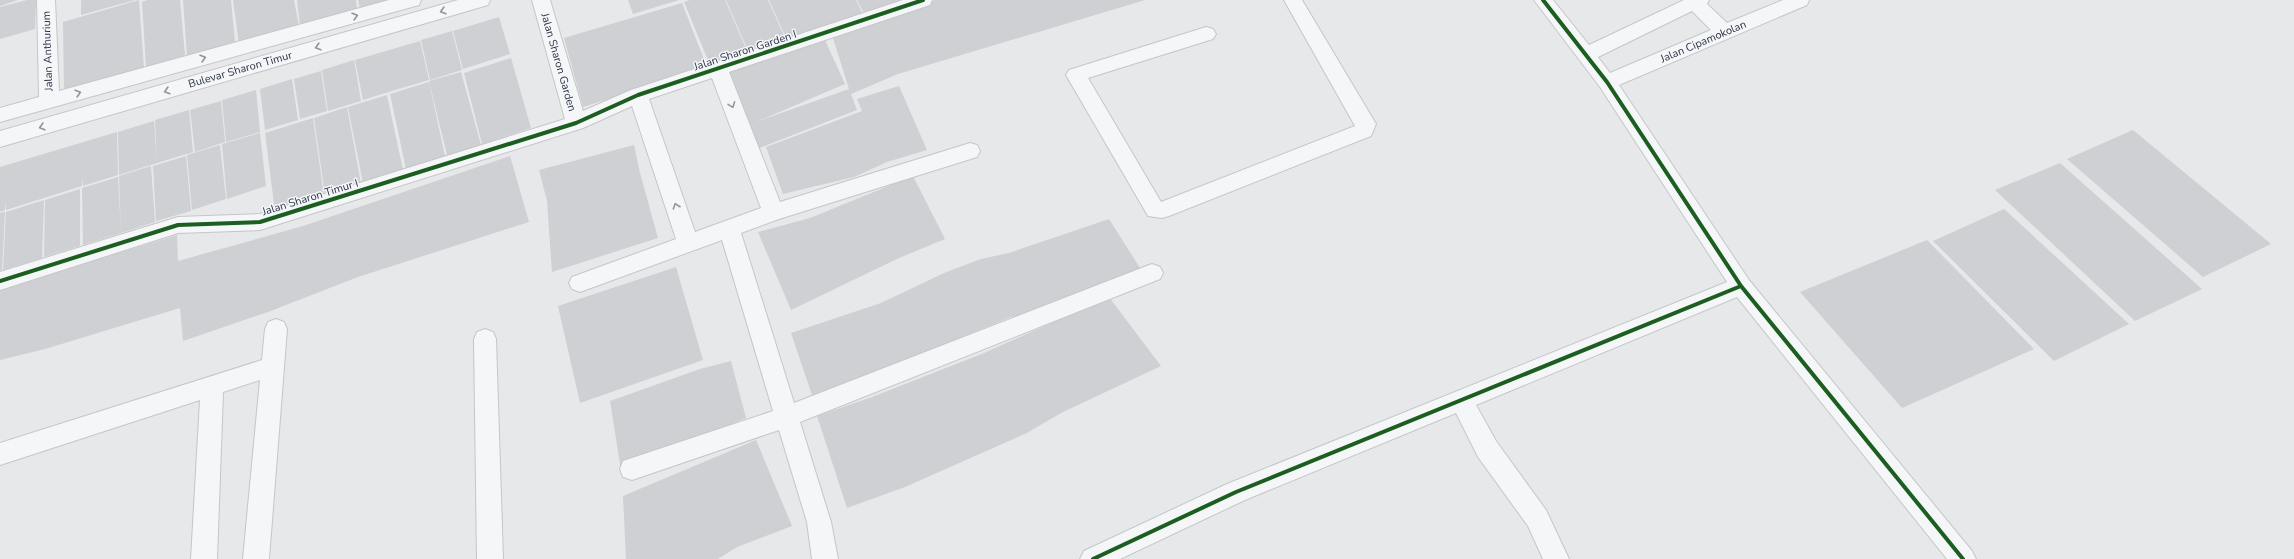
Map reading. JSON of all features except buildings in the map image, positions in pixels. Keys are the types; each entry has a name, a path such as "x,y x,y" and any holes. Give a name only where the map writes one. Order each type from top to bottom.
{"street":[{"name":"Jalan Anthurium","path":"46,0 49,102"},
{"name":"Bulevar Sharon Timur","path":"0,115 412,0"},
{"name":"Bulevar Sharon Timur","path":"0,139 481,0"},
{"name":"Jalan Sharon Garden","path":"541,0 576,123"},
{"name":"Jalan Sharon Garden I","path":"576,123 638,95 923,0"},
{"path":"1206,34 1076,75 1156,210 1162,210 1364,131 1366,124 1293,0"},
{"path":"1543,0 1607,82 1741,286 1964,559"},
{"name":"Jalan Cipamokolan","path":"1607,82 1800,0"},
{"path":"1586,54 1697,1 1724,32"},
{"path":"718,69 773,212"},
{"path":"638,95 688,243"},
{"name":"Jalan Sharon Timur I","path":"0,281 178,225 260,222 576,123"},
{"path":"580,283 773,212 970,151"},
{"path":"729,228 819,522 825,559"},
{"path":"632,469 787,418 1152,273"},
{"path":"1093,559 1236,492 1741,286"},
{"path":"256,559 276,328"},
{"path":"485,339 490,559"},
{"path":"0,454 212,387 273,366"},
{"path":"204,559 212,387"},
{"path":"1461,400 1487,449 1538,518 1556,559"}],"cycle path":[{"path":"0,281 178,225 260,222 576,123 638,95 923,0"},
{"path":"1543,0 1607,82 1741,286 1963,559"},
{"path":"1093,559 1236,492 1741,286"}]}
